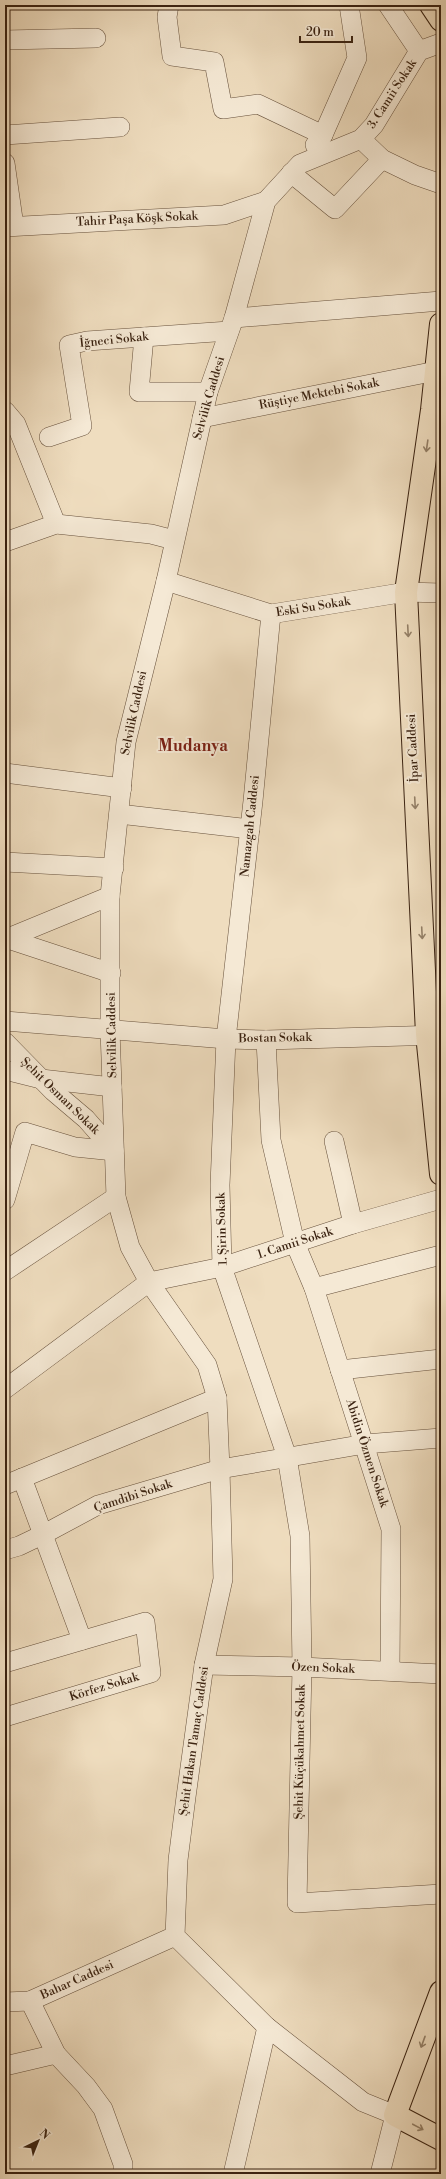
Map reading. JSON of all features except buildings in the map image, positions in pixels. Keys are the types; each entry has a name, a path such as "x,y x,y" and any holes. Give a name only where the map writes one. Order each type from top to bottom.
{"main road":[{"path":"431,5 441,20"},
{"name":"İpar Caddesi","path":"441,324 436,371 437,409 406,592 434,1034 441,1174"},
{"path":"441,1992 395,2115 441,2140"}],"street":[{"path":"169,5 167,16 172,56 214,62 223,109 258,104 323,136"},
{"path":"349,5 357,58 323,136 296,168 335,209 382,159"},
{"path":"388,5 419,51"},
{"path":"5,40 96,38"},
{"name":"3. Camii Sokak","path":"266,201 296,168 360,139 374,125 419,51 441,43"},
{"path":"5,135 120,127"},
{"path":"360,139 382,159 415,175 441,184"},
{"path":"5,163 9,226"},
{"name":"Tahir Paşa Köşk Sokak","path":"9,226 224,215 266,201"},
{"name":"Selvilik Caddesi","path":"149,1282 130,1247 116,1197 114,1151 110,1030 110,896 126,742 166,581 208,392 231,325 266,201"},
{"name":"İğneci Sokak","path":"50,437 82,426 69,345 87,341 144,337 231,325 441,301"},
{"path":"144,337 139,392 208,392"},
{"name":"Rüştiye Mektebi Sokak","path":"202,418 436,371"},
{"path":"5,412 16,424 56,524"},
{"path":"5,542 56,524 151,534 174,540"},
{"name":"Eski Su Sokak","path":"166,581 271,614 406,592 441,593"},
{"name":"Namazgah Caddesi","path":"226,1039 250,829 271,614"},
{"path":"5,773 122,788"},
{"path":"119,814 250,829"},
{"path":"5,862 114,868"},
{"path":"6,938 110,896"},
{"path":"6,938 111,973"},
{"path":"5,1020 110,1030"},
{"name":"Bostan Sokak","path":"110,1030 226,1039 266,1040 434,1034"},
{"name":"1. Şirin Sokak","path":"226,1039 220,1185 222,1267 287,1458"},
{"name":"Abidin Özmen Sokak","path":"266,1040 271,1140 295,1243 314,1288 391,1529 390,1671"},
{"name":"Şehit Osman Sokak","path":"5,1042 41,1079 86,1119 114,1151"},
{"path":"5,1070 41,1079 112,1087"},
{"path":"5,1200 25,1132 75,1147 114,1151"},
{"path":"334,1142 353,1224"},
{"path":"5,1271 116,1197"},
{"name":"1. Camii Sokak","path":"149,1282 222,1267 353,1224 441,1199"},
{"path":"314,1288 441,1255"},
{"path":"5,1389 149,1282"},
{"name":"Şehit Hakan Tamaç Caddesi","path":"149,1282 207,1365 217,1398 220,1469 223,1579 204,1665 178,1860 175,1936"},
{"path":"340,1370 441,1359"},
{"path":"5,1485 217,1398"},
{"name":"Çamdibi Sokak","path":"5,1550 19,1546 44,1534 98,1505 220,1469 365,1444 441,1438"},
{"name":"Şehit Küçükahmet Sokak","path":"287,1458 300,1536 302,1667 296,1903 441,1894"},
{"path":"22,1478 82,1640"},
{"name":"Körfez Sokak","path":"5,1662 145,1622 151,1673 5,1717"},
{"name":"Özen Sokak","path":"204,1665 302,1667 441,1674"},
{"path":"175,1936 267,2027 363,2102 395,2115 380,2174"},
{"name":"Bahar Caddesi","path":"124,2174 123,2164 103,2109 86,2086 56,2054 30,2001 175,1936"},
{"path":"5,2002 30,2001"},
{"path":"233,2174 267,2027"},
{"path":"5,2066 56,2054"}],"district":[{"name":"Mudanya","path":"193,746"}]}
